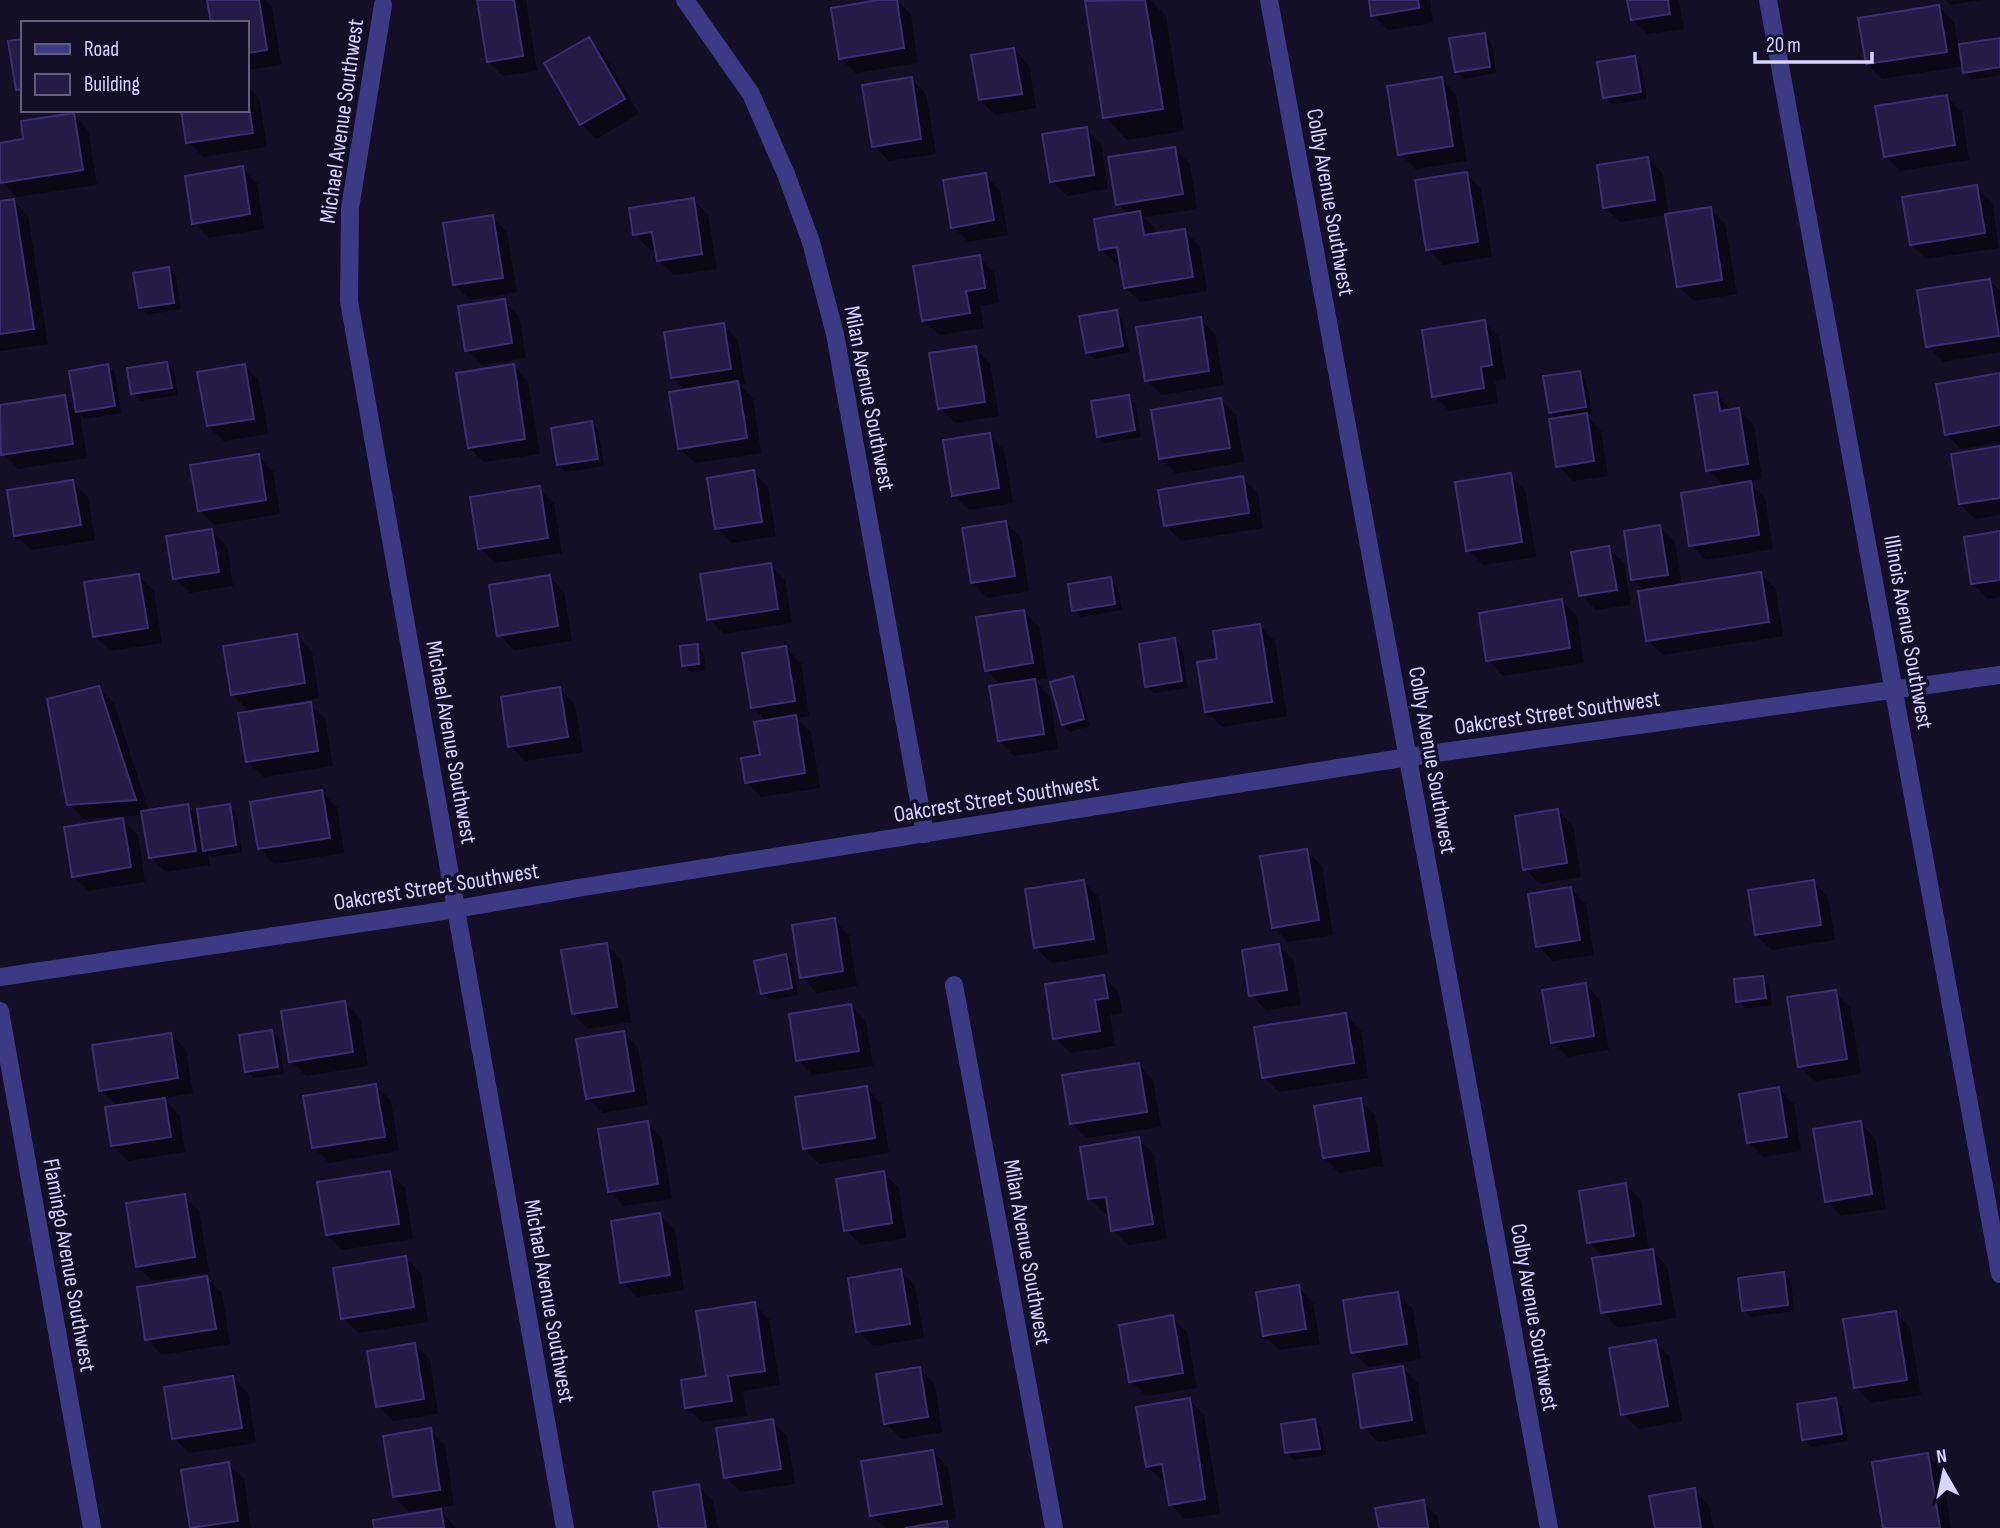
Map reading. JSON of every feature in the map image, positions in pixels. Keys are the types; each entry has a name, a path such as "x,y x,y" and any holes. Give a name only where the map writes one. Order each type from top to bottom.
{"street":[{"name":"Milan Avenue Southwest","path":"685,0 751,94 786,174 811,242 835,334 925,834"},
{"name":"Colby Avenue Southwest","path":"1269,0 1549,1528"},
{"name":"Illinois Avenue Southwest","path":"1768,0 2000,1274"},
{"name":"Michael Avenue Southwest","path":"383,5 350,208 349,301 565,1528"},
{"name":"Oakcrest Street Southwest","path":"0,977 456,909 1408,757 2000,675"},
{"name":"Milan Avenue Southwest","path":"954,985 1054,1528"},
{"name":"Flamingo Avenue Southwest","path":"0,1011 92,1528"}],"building":[{"path":"207,0 259,0 267,50 248,53 248,21 211,21"},
{"path":"477,0 514,0 523,56 487,62"},
{"path":"878,0 897,0 904,48 839,59 831,8"},
{"path":"1145,0 1163,109 1103,118 1085,1"},
{"path":"1369,0 1418,0 1419,8 1371,16"},
{"path":"1627,0 1668,0 1670,14 1631,20"},
{"path":"1939,5 1947,52 1866,64 1858,18"},
{"path":"1485,33 1490,67 1455,72 1449,38"},
{"path":"589,37 625,99 580,125 544,63"},
{"path":"2000,38 2000,67 1963,73 1959,44"},
{"path":"21,39 21,89 16,90 8,41"},
{"path":"1014,48 1022,94 979,100 971,55"},
{"path":"1635,56 1641,92 1603,98 1597,62"},
{"path":"912,77 921,139 872,147 862,85"},
{"path":"1442,77 1453,146 1398,155 1387,86"},
{"path":"1947,95 1955,145 1884,157 1875,106"},
{"path":"248,100 253,133 186,143 181,112 248,112"},
{"path":"74,113 83,170 0,183 0,143 23,139 21,121"},
{"path":"1087,127 1094,175 1050,182 1042,134"},
{"path":"1175,147 1183,194 1116,205 1108,157"},
{"path":"1648,157 1655,200 1603,208 1597,165"},
{"path":"243,166 250,214 192,224 185,176"},
{"path":"1467,172 1478,242 1426,250 1415,180"},
{"path":"986,173 994,220 951,228 943,180"},
{"path":"1977,185 1985,233 1910,245 1902,197"},
{"path":"694,198 702,254 657,261 652,232 633,235 629,208"},
{"path":"14,199 34,329 0,334 0,201"},
{"path":"1711,207 1722,280 1677,287 1665,214"},
{"path":"1140,211 1144,235 1185,229 1193,277 1124,288 1117,247 1099,250 1094,219"},
{"path":"493,215 503,278 453,285 443,223"},
{"path":"980,255 985,288 966,291 970,313 922,321 913,266"},
{"path":"169,267 174,303 139,308 133,273"},
{"path":"1990,279 1999,336 1926,347 1917,290"},
{"path":"505,299 512,343 465,351 458,306"},
{"path":"1117,310 1123,346 1086,353 1079,316"},
{"path":"1201,317 1209,371 1145,381 1136,327"},
{"path":"1485,320 1492,365 1481,367 1484,388 1432,397 1422,330"},
{"path":"724,323 731,369 671,378 664,332"},
{"path":"976,346 985,402 938,409 929,353"},
{"path":"167,362 172,388 131,394 127,368"},
{"path":"108,364 115,406 76,412 69,371"},
{"path":"245,364 254,419 207,426 197,372"},
{"path":"514,364 525,439 468,448 456,373"},
{"path":"1580,371 1586,407 1549,413 1543,376"},
{"path":"2000,373 2000,425 1945,435 1936,384"},
{"path":"738,381 747,438 678,449 669,392"},
{"path":"1717,392 1720,411 1739,408 1748,464 1706,471 1694,395"},
{"path":"65,395 73,444 1,455 0,405"},
{"path":"1129,395 1135,430 1097,437 1091,401"},
{"path":"1221,398 1230,448 1159,459 1151,410"},
{"path":"1587,413 1594,461 1556,467 1549,419"},
{"path":"592,421 598,459 557,465 551,428"},
{"path":"990,433 999,488 952,496 943,440"},
{"path":"2000,446 2000,498 1959,504 1951,454"},
{"path":"259,454 266,500 198,511 190,465"},
{"path":"754,470 762,522 715,529 707,478"},
{"path":"1511,473 1522,542 1466,551 1455,482"},
{"path":"1243,476 1249,513 1164,526 1158,490"},
{"path":"73,480 81,525 14,536 7,490"},
{"path":"1751,481 1759,535 1689,546 1681,493"},
{"path":"540,486 548,538 478,549 470,497"},
{"path":"1006,521 1015,576 971,583 962,528"},
{"path":"1660,525 1668,575 1631,580 1624,531"},
{"path":"212,529 219,572 173,579 166,536"},
{"path":"2000,531 2000,580 1971,584 1964,537"},
{"path":"1609,546 1617,590 1579,596 1571,552"},
{"path":"771,563 778,609 707,620 700,574"},
{"path":"1761,572 1769,622 1646,641 1638,591"},
{"path":"139,574 148,628 93,637 84,582"},
{"path":"550,575 558,626 497,636 489,585"},
{"path":"1111,577 1115,604 1072,611 1068,584"},
{"path":"1562,599 1570,648 1486,661 1479,613"},
{"path":"1024,610 1033,663 985,671 976,617"},
{"path":"1260,624 1272,702 1205,712 1197,662 1217,659 1213,631"},
{"path":"297,634 305,683 231,695 223,646"},
{"path":"1175,638 1182,681 1145,687 1139,644"},
{"path":"698,644 699,664 682,666 680,646"},
{"path":"786,646 795,701 751,708 742,653"},
{"path":"1073,676 1084,719 1062,725 1050,682"},
{"path":"1035,679 1044,734 998,741 989,686"},
{"path":"99,686 136,800 67,805 47,699"},
{"path":"560,687 568,737 508,747 501,697"},
{"path":"311,702 318,751 246,762 238,713"},
{"path":"796,715 805,773 745,783 741,758 760,755 754,722"},
{"path":"322,790 330,838 258,849 250,802"},
{"path":"188,804 196,851 149,858 141,811"},
{"path":"230,804 236,845 203,851 197,809"},
{"path":"1558,809 1567,863 1523,870 1515,816"},
{"path":"123,818 131,867 72,877 64,827"},
{"path":"1307,849 1319,920 1272,928 1260,856"},
{"path":"1084,880 1094,939 1034,948 1025,889"},
{"path":"1814,880 1821,925 1755,935 1748,890"},
{"path":"1571,887 1580,940 1536,947 1528,894"},
{"path":"835,918 843,971 800,978 792,925"},
{"path":"607,943 617,1007 572,1014 561,950"},
{"path":"1279,944 1287,990 1249,996 1242,950"},
{"path":"786,954 792,988 761,994 754,961"},
{"path":"1104,975 1108,998 1095,1000 1100,1031 1053,1039 1045,984"},
{"path":"1763,976 1766,998 1736,1002 1734,979"},
{"path":"1586,983 1594,1036 1551,1043 1542,990"},
{"path":"1836,990 1847,1059 1798,1067 1787,997"},
{"path":"345,1001 353,1052 289,1062 281,1011"},
{"path":"851,1004 859,1051 796,1061 789,1014"},
{"path":"1346,1013 1354,1063 1262,1078 1254,1027"},
{"path":"272,1030 278,1067 245,1072 239,1035"},
{"path":"624,1031 634,1091 586,1099 576,1039"},
{"path":"171,1033 178,1078 99,1091 92,1045"},
{"path":"1139,1063 1147,1112 1070,1124 1062,1075"},
{"path":"376,1084 385,1137 312,1148 303,1096"},
{"path":"867,1086 875,1138 803,1149 795,1097"},
{"path":"1779,1087 1787,1137 1747,1143 1739,1094"},
{"path":"165,1098 171,1137 111,1146 105,1107"},
{"path":"1361,1098 1369,1151 1323,1158 1314,1106"},
{"path":"648,1121 658,1184 608,1192 598,1129"},
{"path":"1861,1121 1872,1194 1825,1202 1813,1129"},
{"path":"1139,1137 1153,1224 1111,1231 1106,1197 1088,1199 1080,1147"},
{"path":"390,1171 399,1224 326,1235 317,1182"},
{"path":"884,1171 892,1223 844,1231 836,1179"},
{"path":"1626,1183 1634,1236 1587,1243 1579,1191"},
{"path":"185,1194 195,1257 136,1267 126,1203"},
{"path":"660,1213 670,1275 620,1283 611,1221"},
{"path":"1653,1249 1661,1304 1601,1313 1592,1258"},
{"path":"406,1256 414,1307 341,1319 333,1268"},
{"path":"901,1269 910,1324 856,1332 848,1278"},
{"path":"1784,1272 1788,1305 1742,1311 1738,1278"},
{"path":"207,1276 216,1329 145,1340 137,1287"},
{"path":"1299,1285 1306,1329 1263,1336 1256,1292"},
{"path":"1398,1292 1407,1344 1351,1353 1343,1300"},
{"path":"755,1302 765,1371 728,1376 732,1401 685,1408 681,1380 706,1376 696,1311"},
{"path":"1896,1311 1907,1380 1854,1388 1843,1319"},
{"path":"1173,1315 1183,1373 1129,1382 1119,1325"},
{"path":"1656,1340 1668,1406 1621,1415 1609,1348"},
{"path":"415,1343 424,1399 376,1407 367,1351"},
{"path":"1403,1366 1412,1420 1361,1428 1353,1374"},
{"path":"920,1367 928,1417 884,1424 876,1374"},
{"path":"233,1376 242,1428 172,1439 164,1387"},
{"path":"1190,1398 1205,1499 1169,1505 1162,1464 1146,1467 1136,1407"},
{"path":"1836,1398 1842,1434 1802,1440 1797,1404"},
{"path":"773,1419 781,1469 724,1478 716,1428"},
{"path":"1315,1419 1320,1449 1285,1453 1281,1424"},
{"path":"431,1428 440,1490 393,1497 383,1436"},
{"path":"933,1450 942,1504 870,1516 861,1461"},
{"path":"1928,1453 1940,1528 1883,1528 1872,1462"},
{"path":"229,1462 238,1521 190,1528 181,1470"},
{"path":"699,1484 706,1528 659,1528 653,1492"},
{"path":"1695,1488 1701,1528 1655,1528 1649,1496"},
{"path":"1424,1500 1428,1528 1379,1528 1375,1508"},
{"path":"441,1509 444,1528 374,1528 373,1520"},
{"path":"947,1521 948,1528 905,1528"}]}
